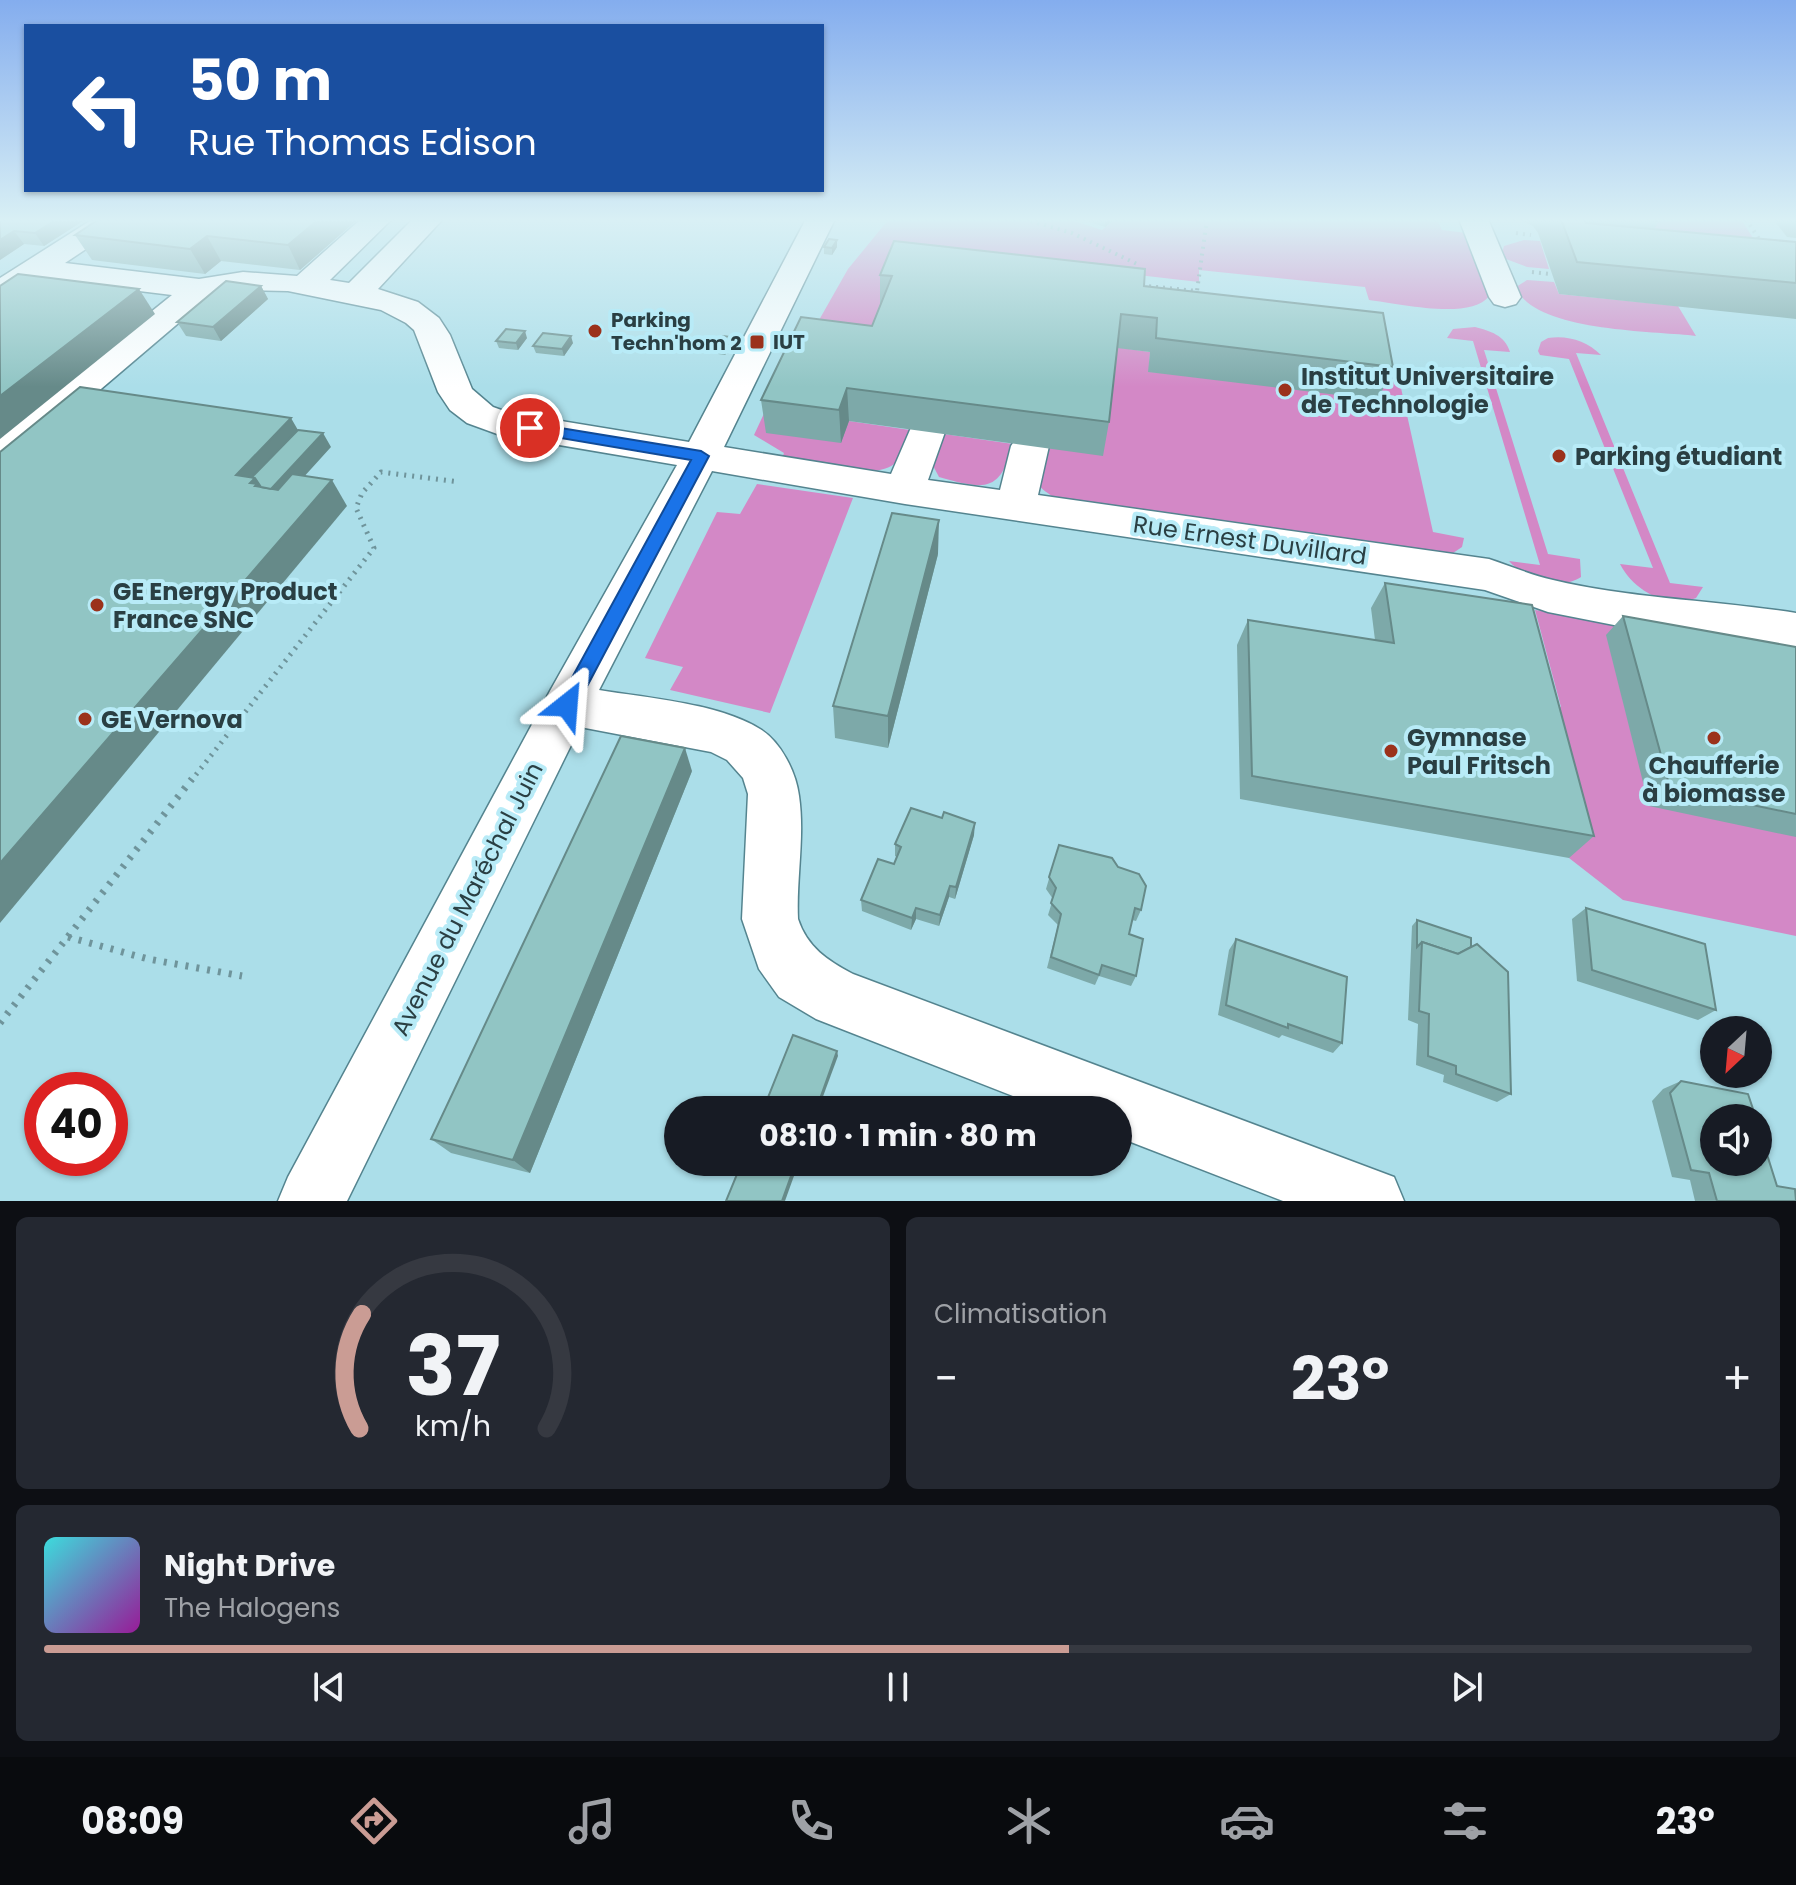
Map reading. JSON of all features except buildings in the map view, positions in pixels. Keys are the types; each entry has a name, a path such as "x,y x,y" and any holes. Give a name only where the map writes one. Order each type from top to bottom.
{"street":[{"path":"0,292 25,275"},
{"path":"84,275 199,289"},
{"path":"295,284 306,275"},
{"path":"355,295 374,275"},
{"name":"Avenue du Maréchal Juin","path":"312,1201 567,705 701,456 792,275"},
{"path":"1496,275 1505,297"},
{"name":"Rue Ernest Duvillard","path":"199,289 243,281 295,284 400,306 419,317 436,337 443,366 461,401 474,412 500,423 905,490 1489,575 1548,596 1619,609 1684,619 1727,619 1796,630"},
{"path":"0,454 199,289"},
{"path":"905,490 926,432"},
{"path":"1016,506 1030,446"},
{"path":"567,705 719,734 745,745 766,769 775,792 767,897 770,924 779,950 801,976 837,998 1370,1201"}],"path":[{"path":"1147,297 1147,286 1197,291 1199,275"},
{"path":"1386,373 1438,377"},
{"path":"0,1023 374,548 356,516 358,495 381,472 459,482"},
{"path":"68,937 148,959 242,976"}],"shaded area":[{"path":"845,275 894,275 849,421 910,430 900,457 894,464 884,469 856,471 781,460 784,453 754,435 796,345 806,343"},
{"path":"1138,275 1199,275 1199,282"},
{"path":"1248,275 1482,275 1489,296 1467,308 1433,308 1369,300 1365,287"},
{"path":"1527,280 1554,282 1559,294 1678,306 1696,336 1569,321 1545,313 1527,302 1516,287"},
{"path":"1475,327 1491,332 1508,346 1510,352 1484,350 1548,554 1580,559 1581,577 1573,581 1553,583 1533,578 1509,561 1540,565 1473,341 1447,338 1453,329"},
{"path":"1548,338 1577,340 1601,355 1576,353 1670,583 1703,587 1696,598 1674,601 1652,595 1634,582 1620,564 1653,568 1569,359 1540,355 1538,351 1541,342"},
{"path":"1115,347 1150,352 1149,372 1399,379 1433,532 1464,538 1462,547 1453,553 1438,553 1053,497 1036,479 1043,449 1080,392"},
{"path":"937,433 1013,444 1008,460 996,479 988,484 968,484 939,477 930,460"},
{"path":"757,484 853,498 770,713 670,690 683,667 645,658 717,512 740,514"},
{"path":"1535,610 1796,649 1796,936 1623,900 1569,858 1532,702 1561,707"}],"place":[{"name":"Parking Techn'hom 2","path":"595,331"},
{"name":"IUT","path":"757,342"},
{"name":"Institut Universitaire de Technologie","path":"1285,390"},
{"name":"Parking étudiant","path":"1559,456"},
{"name":"GE Energy Product France SNC","path":"97,605"},
{"name":"GE Vernova","path":"85,719"},
{"name":"Chaufferie à biomasse","path":"1714,738"},
{"name":"Gymnase Paul Fritsch","path":"1391,751"}],"route":[{"path":"530,428 701,456 567,705"}]}
